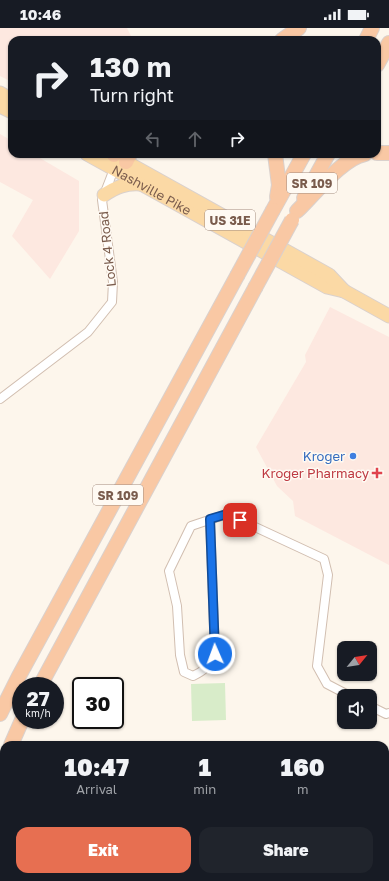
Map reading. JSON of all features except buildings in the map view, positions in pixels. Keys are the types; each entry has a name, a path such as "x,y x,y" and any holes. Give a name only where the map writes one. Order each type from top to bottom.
{"highway":[{"path":"288,36 299,28"},
{"path":"381,58 389,43"},
{"path":"274,210 280,185 276,158"},
{"name":"SR 109","path":"0,714 19,676 302,158"},
{"name":"SR 109","path":"45,677 326,158"},
{"path":"294,216 342,166 355,158"},
{"path":"12,741 18,729"}],"main road":[{"name":"Nashville Pike","path":"119,158 140,184 327,287 344,291 389,316"},
{"name":"Nashville Pike","path":"119,158 329,275 344,291"},
{"path":"104,195 116,187 130,183 140,184"}],"street":[{"name":"Lock 4 Road","path":"0,399 88,332 112,302 113,282 102,200 119,158"},
{"path":"210,519 215,654 210,664 202,672 193,676 184,672 180,655 177,606 169,571 191,526 210,519 227,514 324,559 328,575 317,666 327,684 337,689"},
{"path":"377,710 386,714 389,713"}],"shaded area":[{"path":"0,28 127,28 131,36 8,36 8,80 0,76"},
{"path":"0,134 8,139 8,158 40,158 79,181 79,231 50,279 12,236 33,200 0,182"},
{"path":"330,307 389,337 389,565 295,516 293,501 277,486 256,447 306,362 305,355"}],"green space":[{"path":"225,683 226,720 192,721 191,684"}],"place":[{"name":"Kroger","path":"353,456"},
{"name":"Kroger Pharmacy","path":"377,473"}],"route":[{"path":"215,654 210,519 227,514 240,520"}]}
